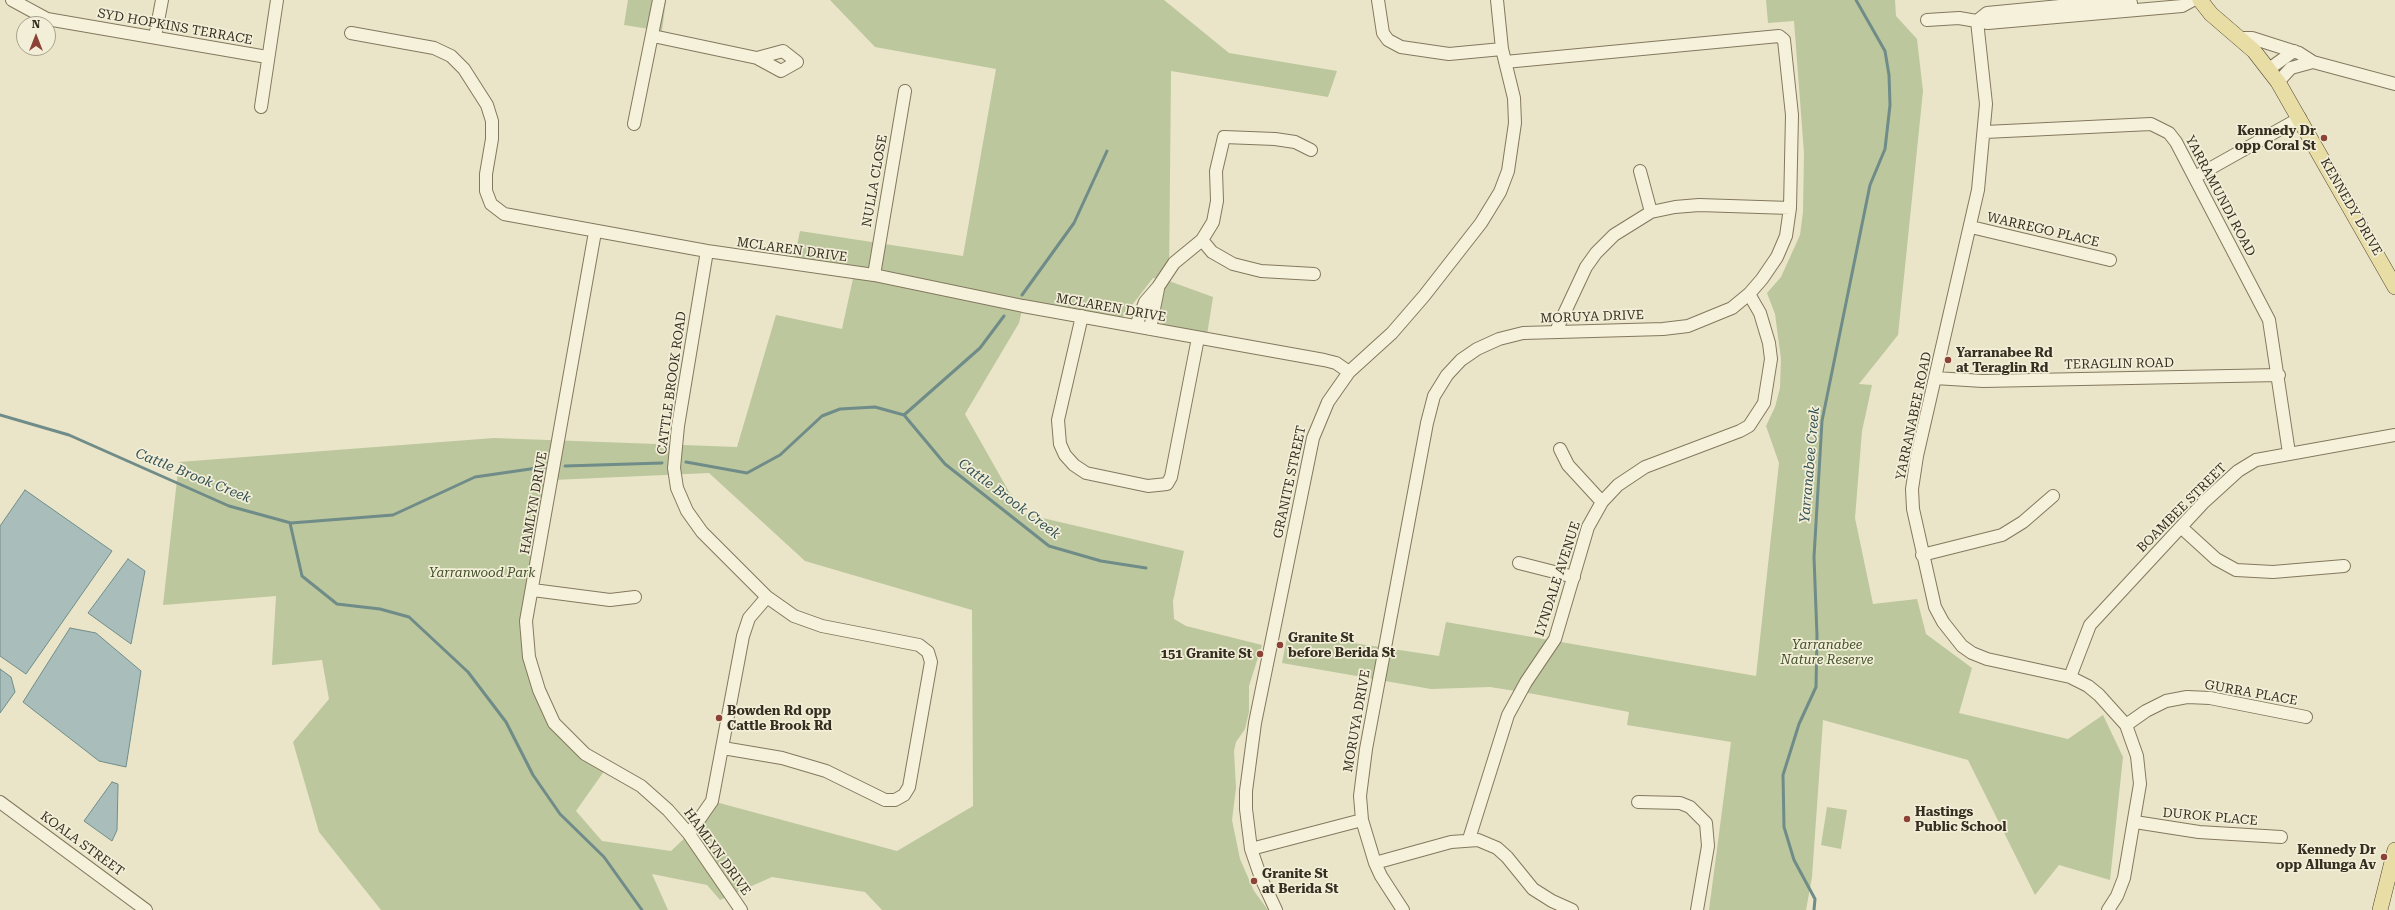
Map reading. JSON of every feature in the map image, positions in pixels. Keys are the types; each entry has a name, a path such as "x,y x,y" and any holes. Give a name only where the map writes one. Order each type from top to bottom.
{"main road":[{"name":"KENNEDY DRIVE","path":"2200,0 2211,14 2240,38 2269,69 2278,82 2300,118 2395,287"},
{"path":"2380,910 2395,850"}],"street":[{"name":"SYD HOPKINS TERRACE","path":"12,0 47,19 267,57"},
{"path":"155,37 162,0"},
{"path":"261,107 267,57 277,0"},
{"path":"634,124 653,36 659,0"},
{"path":"1378,0 1383,34 1388,40 1401,47 1436,53 1502,49"},
{"name":"GRANITE STREET","path":"1276,910 1261,878 1252,849 1246,810 1248,772 1257,716 1308,458 1318,421 1328,402 1349,372 1392,333 1424,296 1481,223 1500,192 1508,171 1515,123 1514,98 1502,49 1497,0"},
{"path":"1977,22 1987,13 2060,3 2178,0"},
{"path":"1927,20 1959,18 1988,23 2182,6 2193,0"},
{"name":"YARRANABEE ROAD","path":"1977,22 1986,104 1985,132 1978,190 1971,227 1935,378 1912,489 1913,509 1922,556 1935,607 1943,622 1962,646 1972,653 1987,659 2070,677 2099,695 2126,725 2132,737 2140,772 2135,822 2124,878 2117,896 2108,910"},
{"name":"MCLAREN DRIVE","path":"352,33 434,48 451,56 464,69 480,93 492,121 492,139 486,174 486,191 491,204 504,214 707,252 874,275 1150,329 1324,360 1336,363 1349,372"},
{"path":"1485,51 1501,34"},
{"path":"653,36 757,58"},
{"name":"MORUYA DRIVE","path":"1403,910 1381,876 1375,863 1362,820 1360,796 1366,748 1425,430 1434,396 1447,375 1461,360 1477,349 1499,339 1523,333 1664,329 1688,326 1732,308 1749,294 1762,279 1777,257 1786,236 1790,208 1792,115 1784,40 1779,36 1505,62"},
{"path":"2240,38 2252,38 2294,51 2313,62 2395,84"},
{"path":"2269,69 2294,51"},
{"path":"2278,82 2291,68 2313,62"},
{"name":"NULLA CLOSE","path":"874,275 905,91"},
{"path":"2195,177 2300,118"},
{"name":"YARRAMUNDI ROAD","path":"1985,132 2151,124 2161,128 2176,142 2269,320 2279,375 2289,453"},
{"path":"1136,326 1145,302 1158,288 1174,263 1202,240 1213,222 1216,212 1216,172 1224,137 1275,139 1295,142 1311,150"},
{"path":"1640,171 1652,212"},
{"path":"1556,331 1583,273 1596,254 1614,235 1652,212 1676,207 1699,205 1790,208"},
{"name":"WARREGO PLACE","path":"1971,227 2110,260"},
{"name":"HAMLYN DRIVE","path":"595,232 533,590 526,621 529,657 539,690 554,723 585,754 641,786 668,810 689,834 741,910"},
{"path":"1202,240 1212,252 1233,264 1261,271 1314,274"},
{"name":"CATTLE BROOK ROAD","path":"707,252 678,426 674,468 676,481 687,511 702,532 766,597 794,616 822,626 919,645 928,652 931,662 909,787 904,795 895,800 885,800 826,771 782,758 723,748"},
{"path":"1150,329 1158,288"},
{"name":"LYNDALE AVENUE","path":"1470,839 1508,716 1526,682 1555,640 1588,527 1602,502 1618,485 1645,467 1740,432 1749,426 1764,403 1772,359 1766,328 1749,294"},
{"path":"1082,316 1058,420 1060,444 1074,465 1086,473 1148,486 1167,484 1171,477 1198,338"},
{"name":"TERAGLIN ROAD","path":"1935,378 1983,382 2279,375"},
{"name":"BOAMBEE STREET","path":"2070,677 2090,625 2182,528 2204,502 2243,468 2256,460 2395,435"},
{"path":"1560,448 1568,465 1602,502"},
{"path":"1922,556 2002,535 2023,522 2052,496"},
{"path":"2182,528 2216,559 2236,570 2273,572 2344,566"},
{"path":"1519,563 1574,577"},
{"path":"533,590 610,600 635,597"},
{"path":"689,834 712,801 743,636 749,618 766,597"},
{"name":"GURRA PLACE","path":"2126,725 2146,711 2166,701 2186,696 2210,698 2306,718"},
{"name":"KOALA STREET","path":"0,802 146,910"},
{"path":"1638,802 1680,803 1690,808 1706,823 1708,846 1697,910"},
{"path":"1252,849 1362,820"},
{"name":"DUROK PLACE","path":"2135,822 2199,832 2282,837"},
{"path":"1375,863 1451,842 1470,839 1487,843 1497,848 1507,856 1533,889 1552,901 1572,910"}],"green space":[{"path":"628,0 666,0 662,31 624,25"},
{"name":"Yarranwood Park","path":"830,0 1164,0 1229,53 1337,71 1328,97 1171,71 1169,281 1153,278 1122,318 1023,306 1019,323 965,414 1021,513 1184,551 1173,601 1174,619 1186,626 1262,645 1249,686 1249,712 1245,729 1236,742 1234,751 1236,788 1232,820 1240,859 1254,891 1268,910 882,910 865,892 772,877 720,900 707,885 652,874 668,910 381,910 319,832 293,742 329,699 322,660 272,665 276,596 163,605 179,462 494,438 737,447 776,315 842,329 854,274 793,265 800,231 963,256 996,69 875,47","holes":["709,473 805,561 972,610 973,806 897,851 712,801 689,834 671,851 602,841 576,811 607,767 554,723 529,657 533,590 553,480"]},
{"name":"Yarranabee Nature Reserve","path":"1766,0 1895,0 1896,16 1917,39 1923,91 1898,335 1859,384 1872,385 1862,431 1855,518 1873,604 1917,599 1926,634 1972,668 1959,713 2068,739 2103,715 2123,757 2110,880 2059,865 2035,895 1968,760 1823,720 1812,877 1806,910 1709,910 1731,742 1627,725 1629,712 1534,694 1490,687 1431,689 1282,663 1288,633 1439,656 1446,622 1756,676 1779,463 1766,426 1775,407 1780,388 1781,359 1775,314 1767,293 1781,277 1800,235 1803,212 1804,153 1794,21 1768,23"},
{"path":"1169,281 1213,297 1207,335 1166,326 1156,319 1164,286"},
{"path":"1827,807 1847,810 1841,849 1821,845"}],"shaded area":[{"path":"25,490 112,551 26,674 0,656 0,526"},
{"path":"128,559 145,571 131,644 88,613"},
{"path":"70,628 96,633 141,671 126,767 99,761 23,702"},
{"path":"0,669 11,677 15,692 0,713"},
{"path":"112,782 118,784 117,830 112,841 84,821"}],"waterway":[{"name":"Yarranabee Creek","path":"1814,910 1815,899 1794,860 1784,827 1783,775 1799,724 1816,687 1817,636 1814,557 1822,421 1870,185 1885,149 1890,105 1889,75 1885,51 1856,0"},
{"name":"Cattle Brook Creek","path":"1022,295 1074,223 1107,151"},
{"name":"Cattle Brook Creek","path":"686,462 747,473 780,455 822,416 840,409 875,407 904,415 980,348 1004,316"},
{"name":"Cattle Brook Creek","path":"0,415 69,435 229,506 291,523 393,515 475,477 544,467"},
{"name":"Cattle Brook Creek","path":"904,415 945,464 1049,546 1101,561 1146,568"},
{"name":"Cattle Brook Creek","path":"565,466 662,463"},
{"path":"290,523 302,576 337,604 380,609 409,617 468,672 506,722 533,775 560,814 604,857 642,910"}],"place":[{"name":"Kennedy Dr opp Coral St","path":"2324,138"},
{"name":"Yarranabee Rd at Teraglin Rd","path":"1948,360"},
{"name":"Granite St before Berida St","path":"1280,645"},
{"name":"151 Granite St","path":"1260,654"},
{"name":"Bowden Rd opp Cattle Brook Rd","path":"719,718"},
{"name":"Hastings Public School","path":"1907,819"},
{"name":"Kennedy Dr opp Allunga Av","path":"2384,857"},
{"name":"Granite St at Berida St","path":"1254,881"}]}
